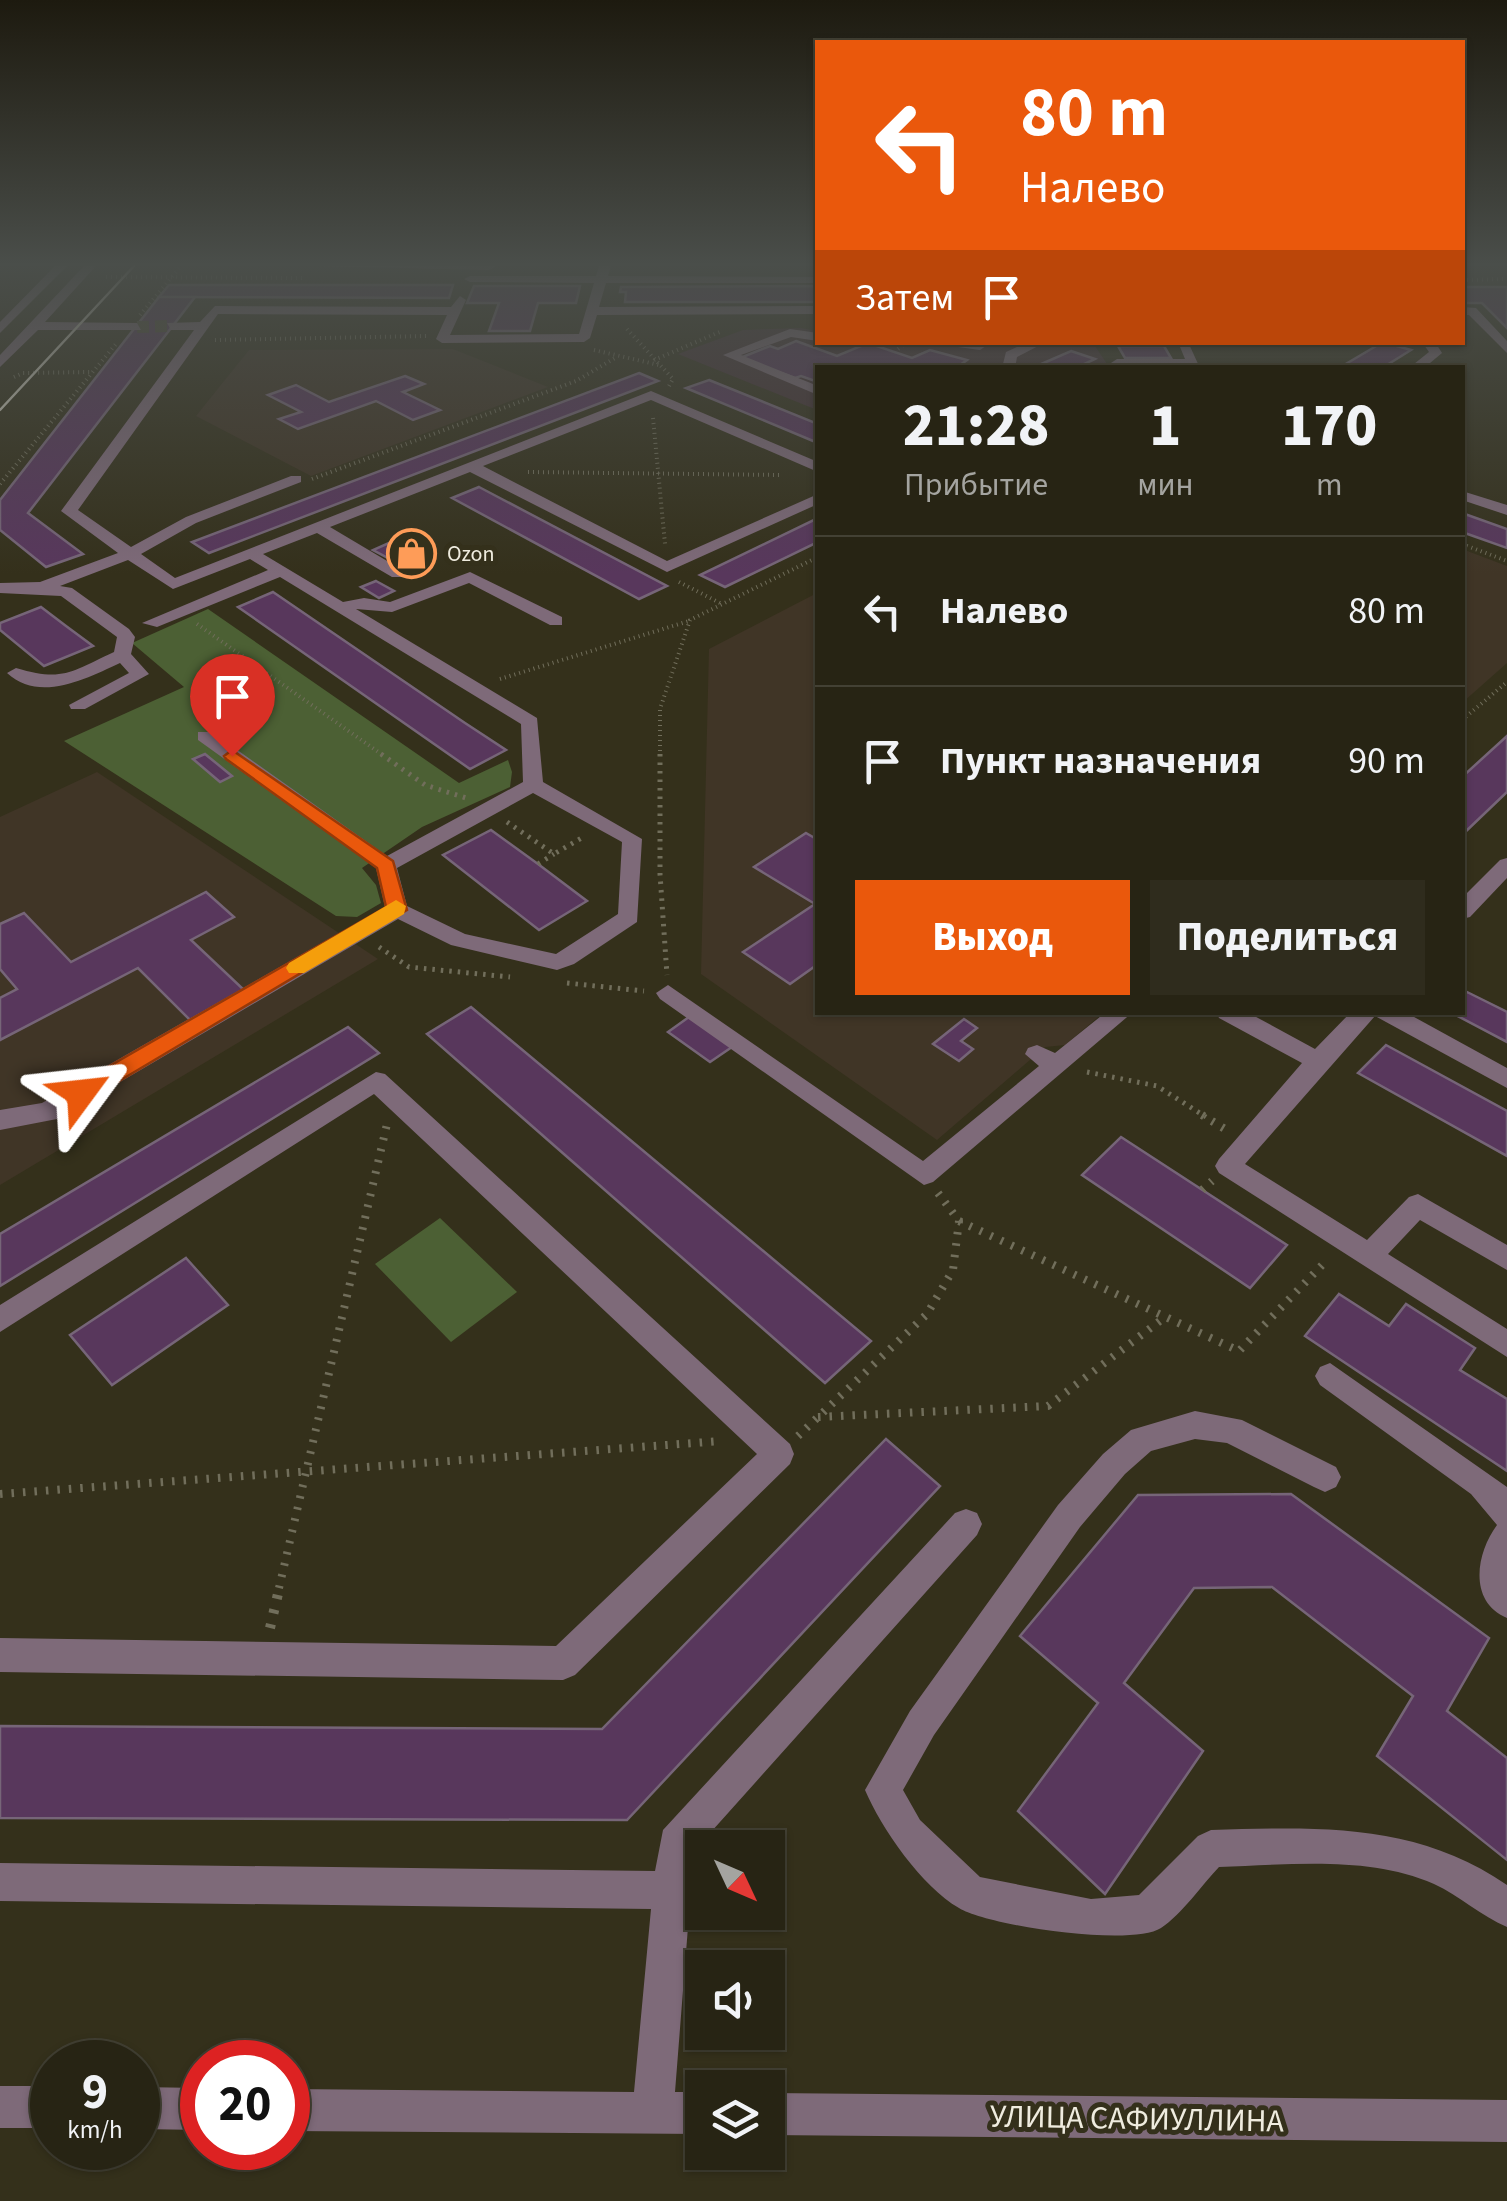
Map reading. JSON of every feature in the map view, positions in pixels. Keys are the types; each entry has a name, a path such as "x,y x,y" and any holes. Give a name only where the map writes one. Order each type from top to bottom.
{"street":[{"path":"172,369 69,511 173,584 475,468 651,395 815,467"},
{"path":"764,369 815,389"},
{"path":"475,468 667,567 815,499"},
{"path":"42,588 130,554 191,520 296,479"},
{"path":"1465,496 1506,509"},
{"path":"317,526 398,574"},
{"path":"251,552 530,722 533,786"},
{"path":"151,624 281,571"},
{"path":"341,607 364,603 392,607 470,577 556,620"},
{"path":"0,588 66,592 123,634 126,638 122,655"},
{"path":"16,673 31,683 46,685 122,655"},
{"path":"78,704 140,674 122,655"},
{"path":"205,736 386,865 397,910"},
{"path":"386,865 533,786"},
{"path":"397,910 459,940 557,962 566,960 629,917 632,840 533,786"},
{"path":"1465,909 1507,865"},
{"path":"0,1120 48,1112 397,910"},
{"path":"668,993 924,1175 1047,1060 1117,1015"},
{"path":"1233,1015 1318,1061"},
{"path":"1363,1015 1228,1166 1507,1344"},
{"path":"1391,1015 1507,1078"},
{"path":"0,1320 376,1081 770,1446 563,1664 0,1655"},
{"path":"1357,1248 1418,1205 1507,1259"},
{"path":"1330,1376 1482,1484 1507,1514"},
{"path":"1326,1477 1231,1430 1195,1425 1142,1440 1114,1464 1069,1516 922,1723 882,1790 907,1833 970,1894 1016,1904 1091,1918 1148,1914 1211,1849 1346,1846 1400,1852 1474,1882 1507,1908"},
{"path":"653,2113 676,1843 966,1524"},
{"path":"1507,1537 1497,1552 1494,1570 1495,1586 1507,1601"},
{"path":"0,1882 672,1890"},
{"path":"0,2107 30,2108"},
{"path":"310,2110 685,2114"},
{"name":"УЛИЦА САФИУЛЛИНА","path":"785,2114 1507,2122"}],"path":[{"path":"0,484 95,369"},
{"path":"296,479 320,479 576,381 597,369"},
{"path":"662,369 673,380 651,395 667,567 675,580 723,604"},
{"path":"11,378 23,373 92,372"},
{"path":"475,468 798,475"},
{"path":"1465,545 1507,561"},
{"path":"474,687 690,620 815,558"},
{"path":"179,612 425,785 454,791 489,809 554,854"},
{"path":"668,993 660,874 660,710 690,620"},
{"path":"1465,717 1507,682"},
{"path":"538,864 605,825"},
{"path":"1047,1060 1157,1086 1248,1143"},
{"path":"262,1658 393,1097"},
{"path":"924,1175 959,1221 1239,1351 1357,1248"},
{"path":"0,1494 770,1446 818,1417 927,1314 953,1270 959,1221"},
{"path":"818,1417 1048,1406 1165,1317"}],"shaded area":[{"path":"234,369 502,369 548,387 311,476 196,416"},
{"path":"715,369 815,369 815,409"},
{"path":"1465,550 1507,566 1507,663 1465,700"},
{"path":"815,594 815,1015 1101,1015 1065,1045 1045,1047 937,1140 701,974 709,649"},
{"path":"97,772 378,959 0,1185 0,817"}],"green space":[{"path":"208,609 459,783 508,760 512,772 510,787 422,827 362,868 376,885 381,903 357,917 336,916 64,741 184,687 132,643"},
{"path":"440,1218 517,1292 451,1342 375,1264"}],"building":[{"path":"103,369 140,369 28,513 83,554 46,567 0,530 0,500"},
{"path":"769,369 815,369 815,381"},
{"path":"639,373 658,381 209,553 192,542"},
{"path":"405,376 424,384 403,392 440,410 413,420 376,401 298,429 279,419 301,412 268,395 296,385 329,402"},
{"path":"709,380 815,423 815,442 686,388"},
{"path":"479,487 667,586 639,599 452,498"},
{"path":"1465,514 1507,529 1507,548 1465,533"},
{"path":"815,519 815,543 725,587 700,575"},
{"path":"398,539 432,556 407,568 373,550"},
{"path":"376,581 394,591 379,598 361,587"},
{"path":"273,592 506,750 470,769 238,607"},
{"path":"41,607 93,646 44,666 0,630 0,623"},
{"path":"1507,736 1507,792 1465,832 1465,774"},
{"path":"205,754 232,776 220,782 193,759"},
{"path":"491,830 587,901 539,930 443,855"},
{"path":"806,833 815,838 815,904 754,867"},
{"path":"206,892 234,917 191,940 244,990 190,1020 138,968 0,1040 0,998 17,989 0,969 0,924 24,913 71,962"},
{"path":"815,904 815,966 790,984 743,952"},
{"path":"1465,994 1507,1012 1507,1042 1456,1015 1465,1015"},
{"path":"471,1007 871,1341 825,1383 427,1034"},
{"path":"689,1017 732,1047 710,1062 668,1032"},
{"path":"964,1019 977,1028 961,1041 973,1049 959,1061 933,1044"},
{"path":"348,1027 379,1053 0,1286 0,1234"},
{"path":"1386,1045 1507,1111 1507,1156 1358,1073"},
{"path":"1121,1137 1287,1245 1250,1288 1082,1175"},
{"path":"186,1258 228,1305 112,1385 70,1335"},
{"path":"1339,1294 1389,1326 1406,1304 1475,1348 1460,1370 1507,1399 1507,1471 1305,1336"},
{"path":"886,1439 940,1486 627,1820 0,1818 0,1726 602,1729"},
{"path":"1291,1494 1489,1638 1447,1711 1507,1758 1507,1860 1377,1756 1413,1696 1272,1587 1194,1588 1124,1683 1203,1751 1105,1894 1018,1811 1098,1703 1020,1636 1138,1495"}],"tram line":[{"path":"0,410 38,369"}],"slow traffic":[{"path":"296,968 397,910 396,906"}],"place":[{"name":"Ozon","path":"412,553"}],"route":[{"path":"81,1093 397,910 386,865 232,756"}]}
